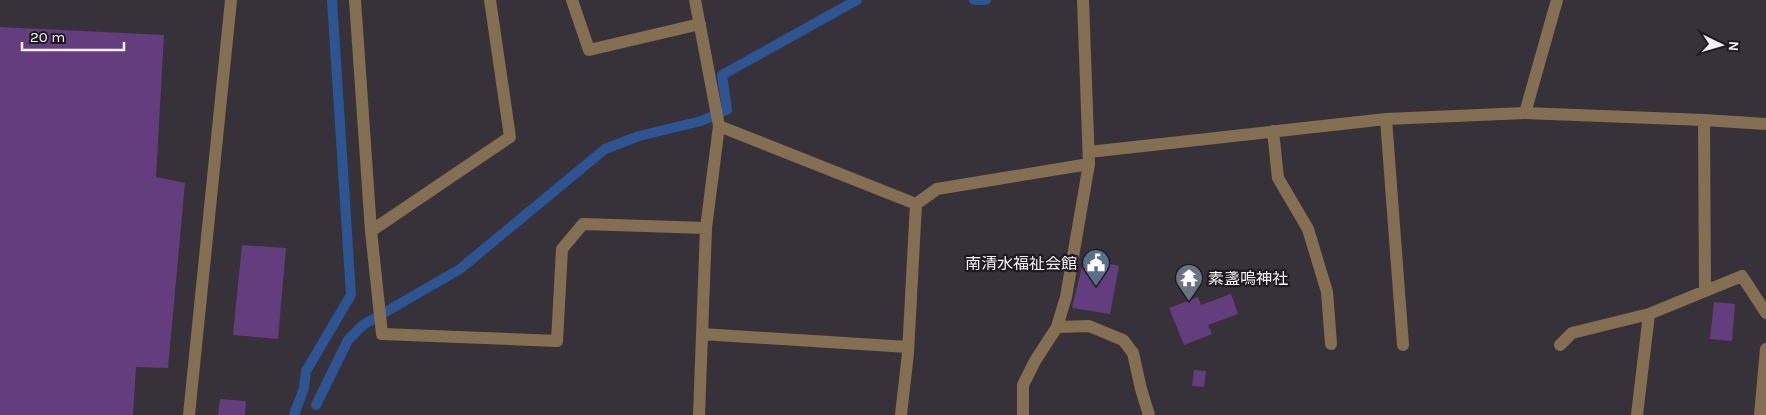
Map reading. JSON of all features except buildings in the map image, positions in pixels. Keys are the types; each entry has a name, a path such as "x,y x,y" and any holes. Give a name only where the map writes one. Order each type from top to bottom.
{"street":[{"path":"189,415 231,0"},
{"path":"355,0 371,231 382,334 557,341 562,249 583,224 706,228"},
{"path":"371,231 510,137 490,0"},
{"path":"572,0 589,50 700,24"},
{"path":"695,0 719,126 706,228 699,415"},
{"path":"1022,415 1023,385 1035,361 1057,327 1066,297 1089,158 1083,0"},
{"path":"1524,112 1557,0"},
{"path":"901,415 908,347 916,204 936,189 1089,158 1273,131 1386,119 1524,112 1766,124"},
{"path":"1386,119 1403,345"},
{"path":"1704,120 1705,291"},
{"path":"719,126 916,204"},
{"path":"1273,131 1278,178 1308,229 1327,292 1331,344"},
{"path":"1560,345 1572,332 1648,314 1742,276 1766,312"},
{"path":"1637,415 1648,314"},
{"path":"1057,327 1089,326 1123,340 1134,353 1141,389 1149,415"},
{"path":"702,334 908,347"},
{"path":"1760,415 1766,348"}],"waterway":[{"path":"294,415 304,388 306,371 351,295 332,0"},
{"path":"316,405 348,340 363,325 460,269 605,149 639,136 701,121 727,110 722,75 857,0"},
{"path":"974,0 986,0"}],"place":[{"name":"南清水福祉会館","path":"1096,287"},
{"name":"素盞嗚神社","path":"1189,302"}]}
